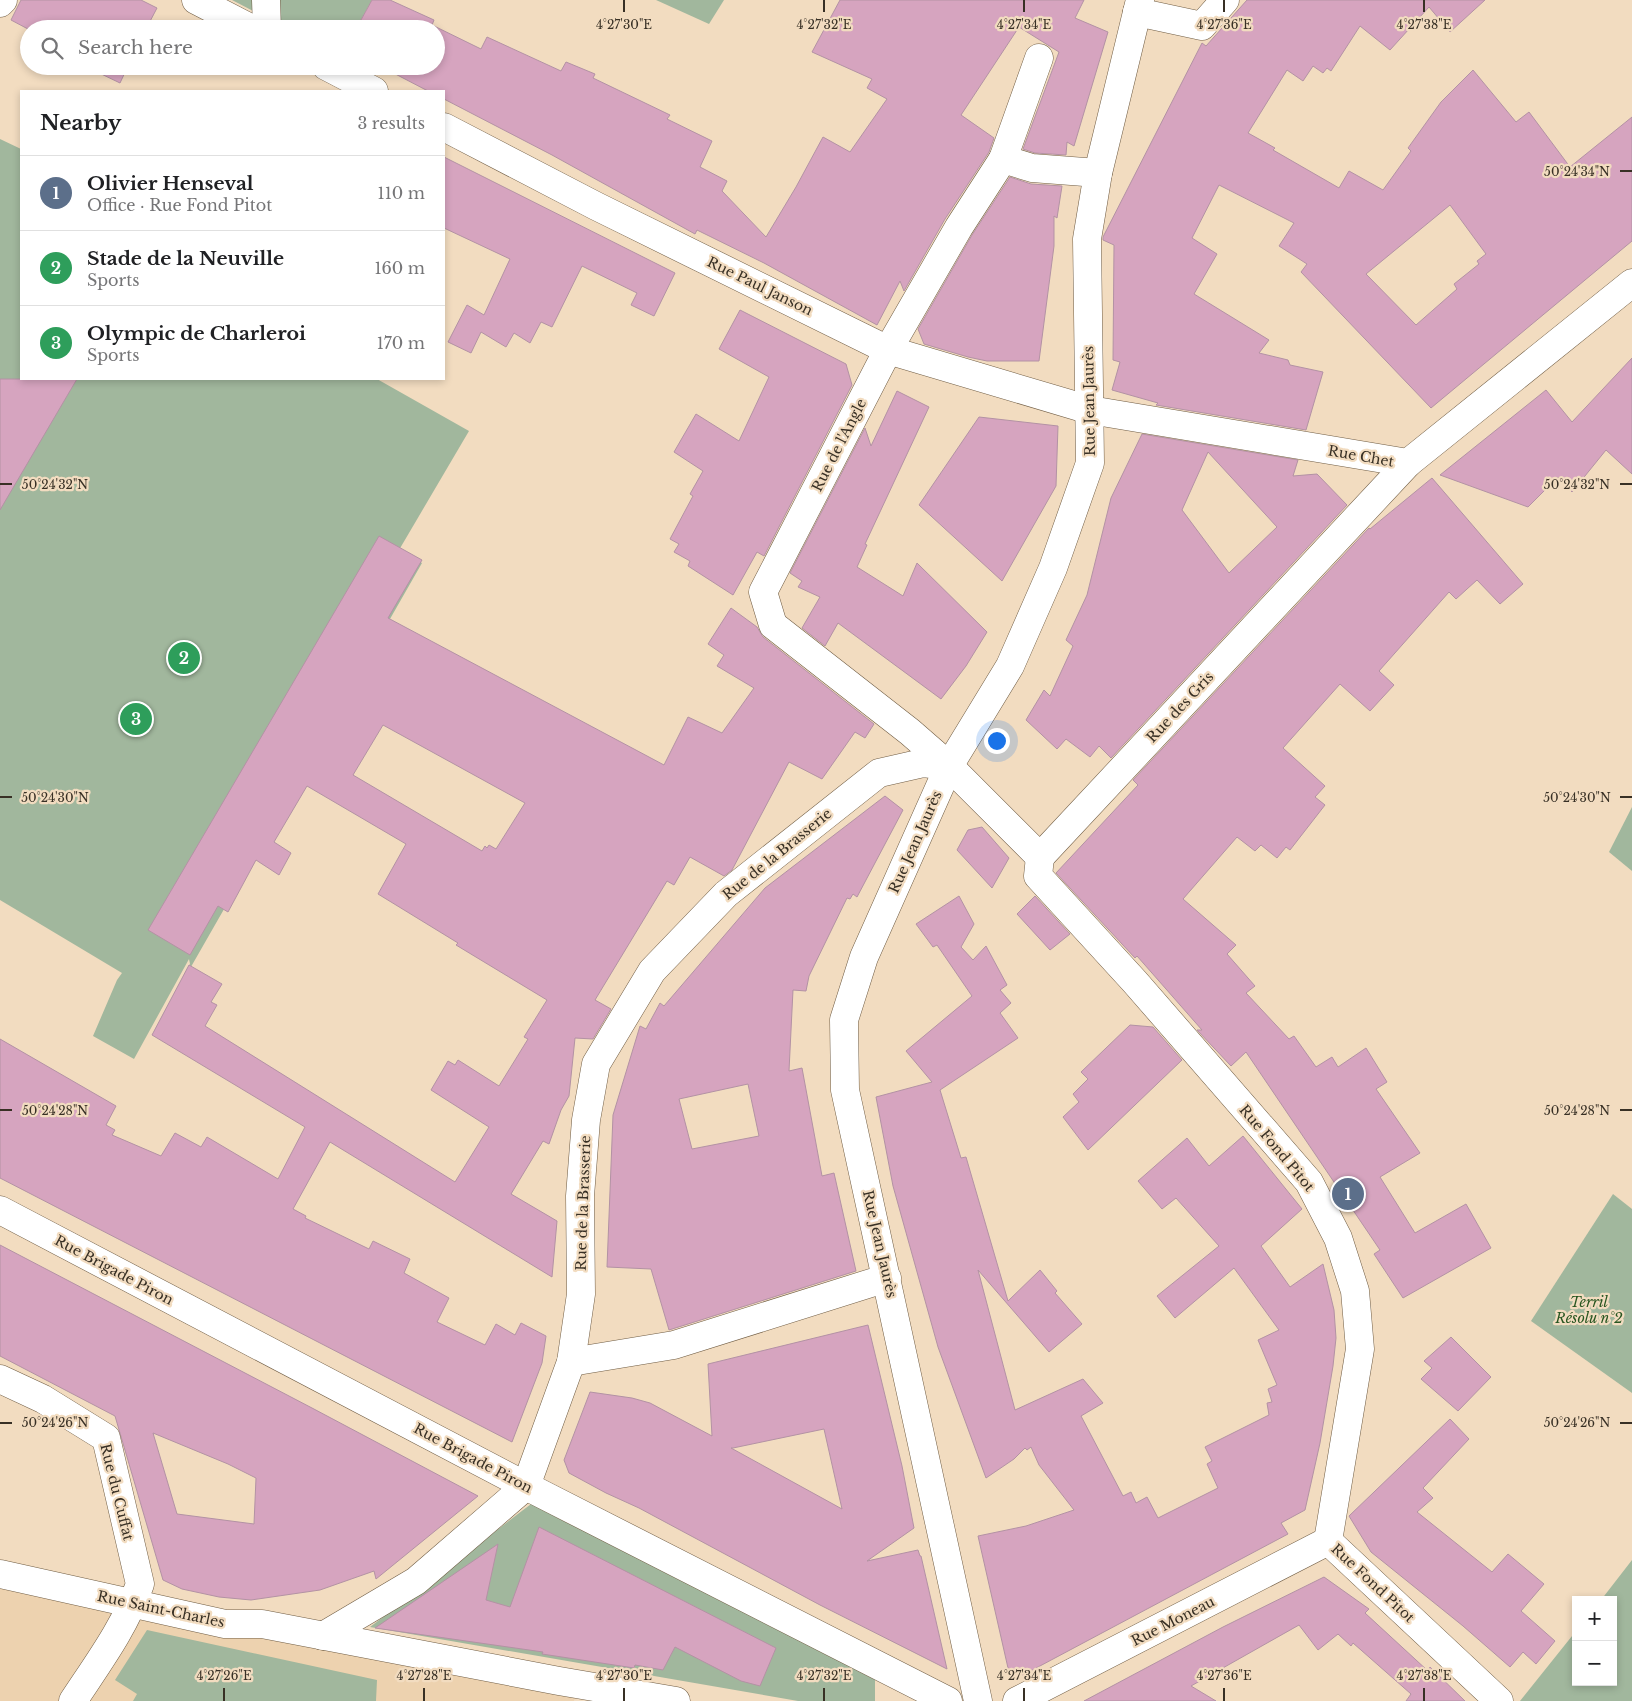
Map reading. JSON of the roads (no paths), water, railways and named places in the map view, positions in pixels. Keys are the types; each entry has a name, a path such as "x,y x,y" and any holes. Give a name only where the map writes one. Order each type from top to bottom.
{"street":[{"path":"0,3 3,0"},
{"path":"196,0 235,20"},
{"path":"266,0 267,20"},
{"path":"1139,6 1202,26 1225,0"},
{"name":"Rue Jean Jaurès","path":"978,1701 845,1090 844,1020 864,957 949,766 1010,666 1053,568 1090,463 1087,239 1098,173 1139,6"},
{"name":"Rue de l'Angle","path":"949,766 910,732 773,625 763,592 888,350 959,228 1003,159 1039,58"},
{"path":"343,75 372,90"},
{"name":"Rue Paul Janson","path":"445,128 596,206 888,350 1090,410"},
{"path":"1003,159 1032,168 1098,173"},
{"name":"Rue Chet","path":"1090,410 1408,464 1632,283"},
{"name":"Rue des Gris","path":"1040,857 1408,464"},
{"name":"Rue de la Brasserie","path":"526,1486 571,1362 581,1294 580,1196 586,1120 596,1064 652,971 726,894 879,773 923,762 949,766"},
{"path":"949,766 1040,857"},
{"name":"Rue Fond Pitot","path":"1040,857 1038,876 1135,982 1309,1182 1338,1238 1355,1291 1360,1349 1328,1541 1499,1701"},
{"name":"Rue Brigade Piron","path":"0,1210 526,1486 948,1701"},
{"path":"571,1362 674,1345 887,1278"},
{"name":"Rue du Cuffat","path":"0,1379 43,1400 106,1438 140,1584 133,1604 116,1637 73,1701"},
{"path":"323,1636 416,1581 526,1486"},
{"name":"Rue Moneau","path":"1017,1701 1328,1541"},
{"name":"Rue Saint-Charles","path":"0,1574 225,1624 262,1624 323,1636 557,1691 676,1701"}],"place":[{"name":"Stade de la Neuville","path":"184,658"},
{"name":"Olympic de Charleroi","path":"136,719"},
{"name":"Olivier Henseval","path":"1348,1194"}],"park label":[{"name":"Terril Résolu n°2","path":"1589,1310"}]}
